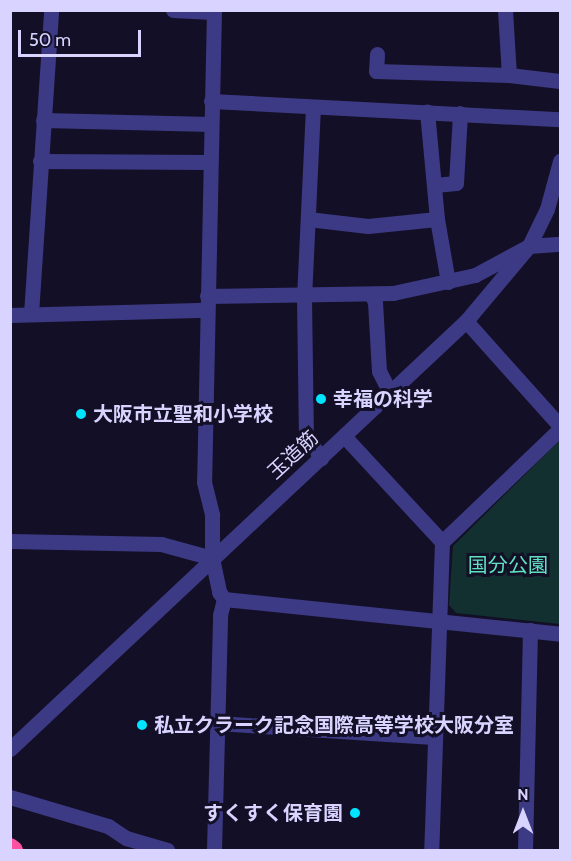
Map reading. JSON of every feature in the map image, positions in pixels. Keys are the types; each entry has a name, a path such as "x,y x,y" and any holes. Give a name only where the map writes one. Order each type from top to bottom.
{"highway":[{"path":"10,847 14,850"}],"street":[{"path":"31,314 51,10"},
{"path":"173,10 213,11 204,482 212,515 212,558 219,592 224,598 561,634"},
{"path":"505,10 509,75"},
{"path":"377,54 376,70 509,75 561,81"},
{"path":"211,101 561,119"},
{"path":"313,107 304,297 306,436 321,458"},
{"path":"427,111 437,219 448,282"},
{"path":"434,185 456,183 460,113"},
{"path":"43,120 211,124"},
{"path":"40,161 209,162"},
{"name":"玉造筋","path":"10,749 466,321 529,246 547,209 561,161"},
{"path":"308,219 368,226 437,219"},
{"path":"10,315 371,294 448,282 476,275 529,246 561,244"},
{"path":"371,294 375,302 379,371 390,393"},
{"path":"442,542 561,428 466,321"},
{"path":"344,436 442,542 441,621 434,737 431,850"},
{"path":"10,540 161,544 212,558"},
{"path":"214,850 220,615 224,598"},
{"path":"525,850 530,630"},
{"path":"217,723 434,737"},
{"path":"10,797 108,826 126,838 167,850"}],"green space":[{"name":"国分公園","path":"560,440 560,624 456,613 449,605 453,546"}],"place":[{"name":"幸福の科学","path":"321,399"},
{"name":"大阪市立聖和小学校","path":"81,414"},
{"name":"私立クラーク記念国際高等学校大阪分室","path":"142,725"},
{"name":"すくすく保育園","path":"355,813"}]}
